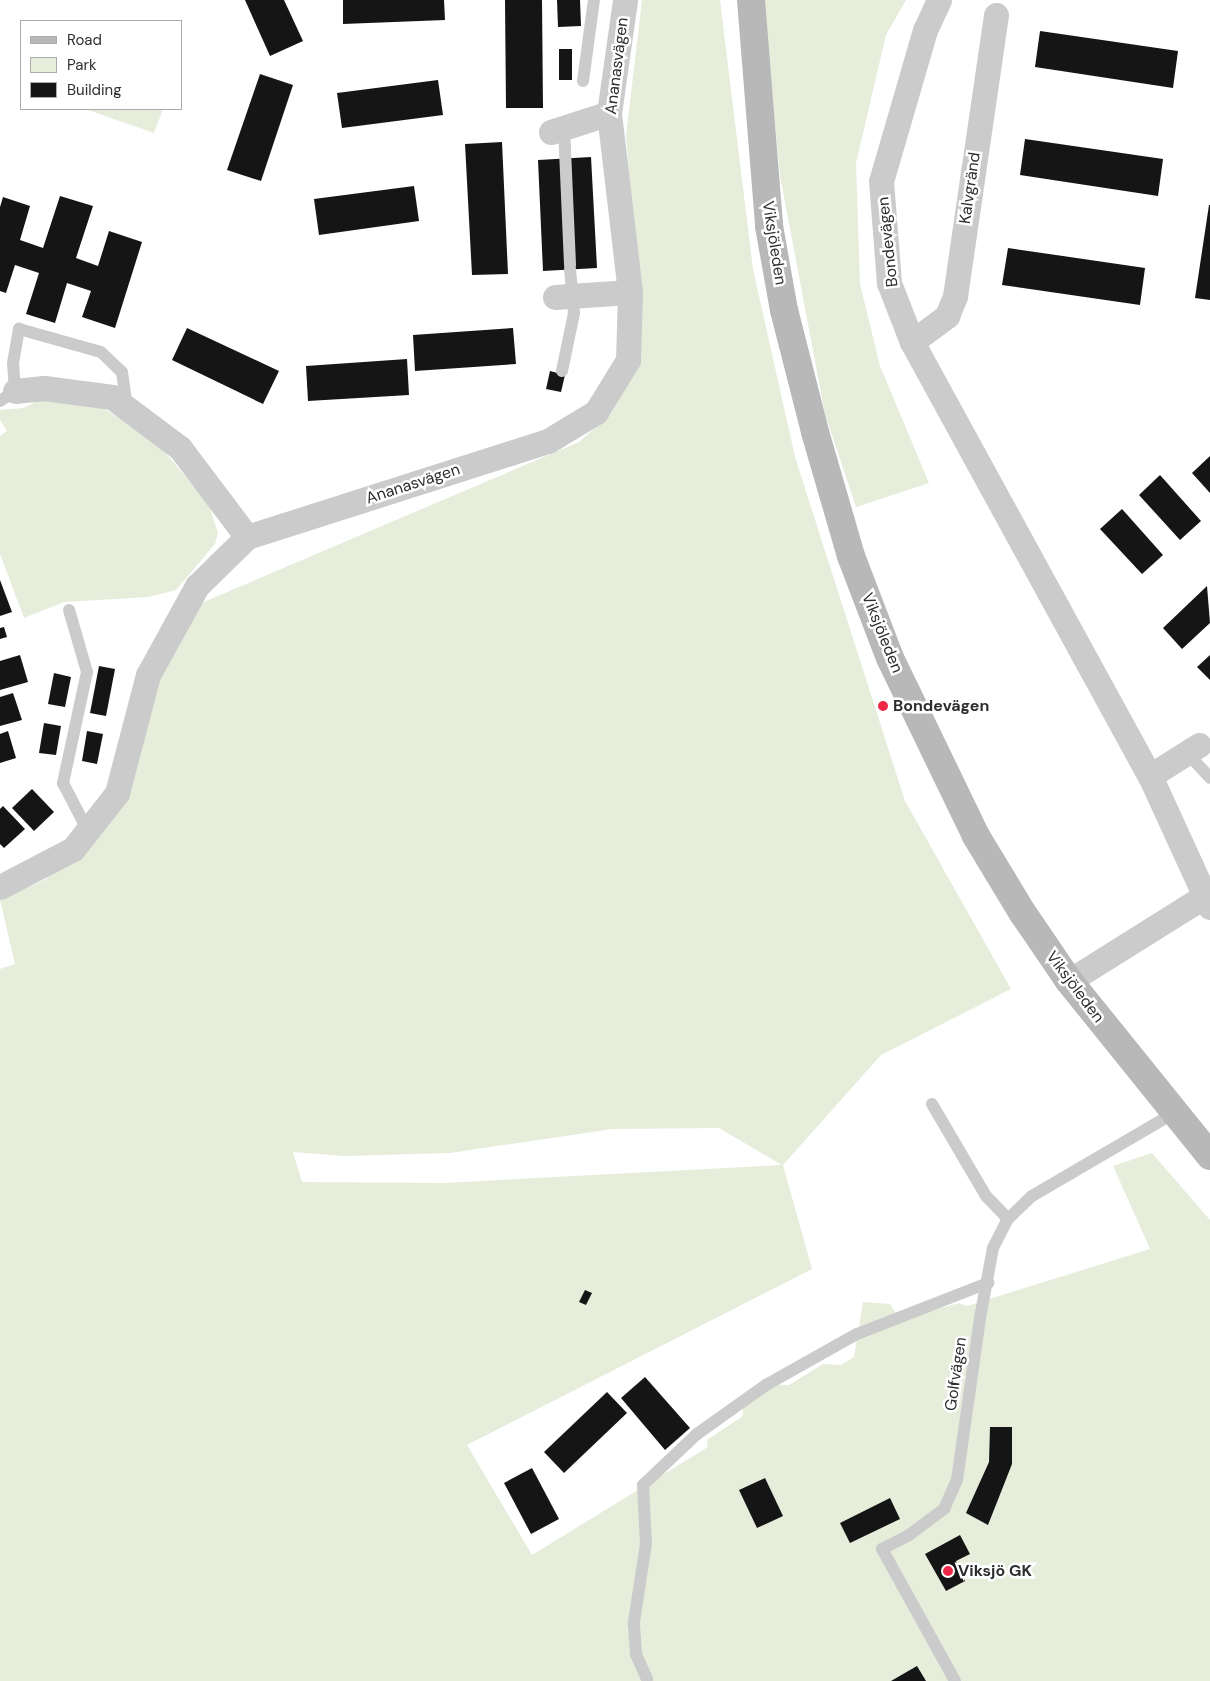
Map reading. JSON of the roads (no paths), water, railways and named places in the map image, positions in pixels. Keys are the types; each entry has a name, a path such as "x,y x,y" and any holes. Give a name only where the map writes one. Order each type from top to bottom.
{"main road":[{"name":"Viksjöleden","path":"734,0 765,178"},
{"name":"Viksjöleden","path":"751,0 769,226 784,310 815,432 862,584 890,658 976,836 1022,912 1069,981 1210,1156"}],"street":[{"name":"Ananasvägen","path":"0,887 74,849 117,793 148,675 197,586 247,537 548,441 596,412 628,360 630,292 609,113 625,0"},
{"name":"Bondevägen","path":"939,0 925,30 882,182 889,283 912,342 1150,776 1207,902 1069,981"},
{"name":"Kalvgränd","path":"912,342 947,316 955,296 996,15"},
{"path":"557,130 609,113"},
{"path":"563,297 630,292"},
{"path":"5,393 44,388 112,398 180,448 247,537"},
{"path":"1150,776 1193,749"}],"lane":[{"path":"583,81 594,0"},
{"path":"557,130 570,267 563,297 574,313 562,371"},
{"path":"5,393 19,329 102,352 122,372 127,409"},
{"path":"70,610 87,672 63,783 88,831"},
{"path":"1193,749 1210,778"},
{"path":"932,1104 986,1196 1008,1219"},
{"name":"Golfvägen","path":"955,1681 882,1549 909,1535 944,1509 957,1480 980,1318 993,1248 1008,1219 1032,1196 1174,1113"},
{"path":"647,1678 636,1654 634,1622 646,1544 643,1484 697,1434 766,1385 856,1334 988,1283"}],"place":[{"name":"Bondevägen","path":"883,706"},
{"name":"Viksjö GK","path":"948,1571"}]}
